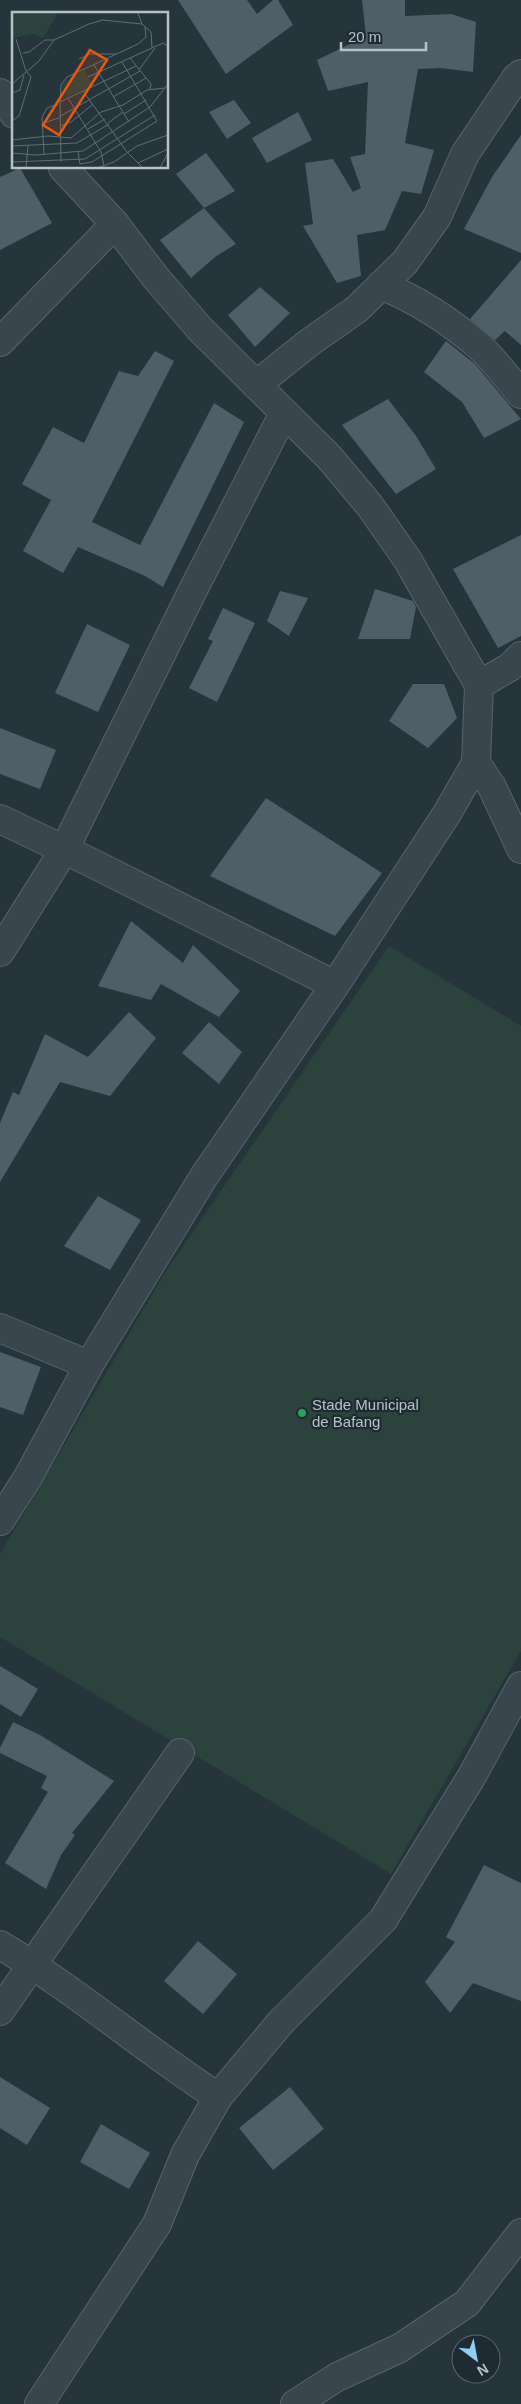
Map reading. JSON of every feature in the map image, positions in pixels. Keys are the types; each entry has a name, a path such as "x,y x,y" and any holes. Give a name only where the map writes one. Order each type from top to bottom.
{"street":[{"path":"256,385 310,342 357,309 405,262 437,217 465,154 516,78 521,74"},
{"path":"0,93 12,111"},
{"path":"0,1521 28,1477 89,1365 203,1178 335,985 446,815 476,763 479,685 407,559 370,506 329,457 200,329 156,278 115,224 64,169"},
{"path":"0,342 115,224"},
{"path":"381,285 414,299 443,318 480,348 521,394"},
{"path":"0,952 64,850 193,590 284,413"},
{"path":"479,685 510,667 521,656"},
{"path":"476,763 492,787 521,849"},
{"path":"0,819 335,985"},
{"path":"0,1328 89,1365"},
{"path":"39,2404 157,2224 185,2155 218,2097 280,2022 383,1920 472,1776 521,1686"},
{"path":"0,2011 180,1753"},
{"path":"0,1945 32,1964 174,2069 218,2097"},
{"path":"295,2404 337,2377 400,2348 467,2303 521,2233"}],"green space":[{"name":"Stade Municipal de Bafang","path":"389,946 521,1026 521,1651 391,1874 0,1637 0,1554 166,1271"}],"building":[{"path":"178,0 247,0 257,14 273,0 278,0 293,25 226,74"},
{"path":"362,0 405,0 405,16 451,14 476,22 473,72 440,68 418,69 405,143 434,150 421,194 402,191 385,230 357,235 361,276 337,283 303,226 313,224 305,163 333,159 353,192 361,188 350,157 365,154 368,82 328,91 317,60 366,36"},
{"path":"234,100 251,123 227,139 209,112"},
{"path":"298,112 312,140 267,163 252,138"},
{"path":"521,135 521,253 464,229 492,177"},
{"path":"206,153 235,191 204,208 176,174"},
{"path":"21,169 52,223 0,250 0,177"},
{"path":"204,208 236,244 215,257 191,278 160,240"},
{"path":"521,260 521,345 505,331 495,340 470,319"},
{"path":"260,287 290,313 255,347 228,315"},
{"path":"446,341 475,364 521,419 484,438 462,402 424,372"},
{"path":"155,351 174,361 92,522 140,545 214,403 244,422 163,587 145,576 78,547 63,573 23,551 51,500 22,484 53,427 84,443 119,371 138,376"},
{"path":"388,399 416,436 436,469 396,494 342,425"},
{"path":"521,535 521,636 498,648 453,569"},
{"path":"375,589 413,601 416,607 410,639 358,639"},
{"path":"280,591 308,598 289,636 267,621"},
{"path":"223,608 255,623 217,702 189,688 213,641 208,639"},
{"path":"87,624 130,645 98,712 55,693"},
{"path":"413,684 444,684 457,718 428,748 389,721"},
{"path":"0,728 56,750 40,789 0,774"},
{"path":"266,798 382,873 335,936 210,876"},
{"path":"131,921 183,963 193,945 240,991 219,1017 161,984 151,1000 98,986"},
{"path":"129,1012 156,1038 110,1096 60,1082 0,1182 0,1123 13,1092 19,1095 45,1034 88,1057"},
{"path":"209,1022 242,1052 219,1084 182,1053"},
{"path":"98,1196 141,1220 110,1270 64,1246"},
{"path":"0,1352 41,1367 23,1415 0,1407"},
{"path":"0,1666 38,1689 21,1717 0,1704"},
{"path":"13,1722 40,1735 114,1781 72,1833 75,1835 61,1855 46,1889 5,1863 48,1792 41,1788 47,1776 0,1753 0,1748"},
{"path":"484,1865 521,1883 521,2001 473,1983 450,2013 425,1982 455,1942 446,1937"},
{"path":"198,1941 237,1974 203,2014 164,1981"},
{"path":"0,2077 50,2108 27,2145 0,2128"},
{"path":"290,2087 324,2129 273,2170 239,2128"},
{"path":"101,2124 150,2153 129,2189 80,2162"}],"place":[{"name":"Stade Municipal de Bafang","path":"302,1413"}]}
